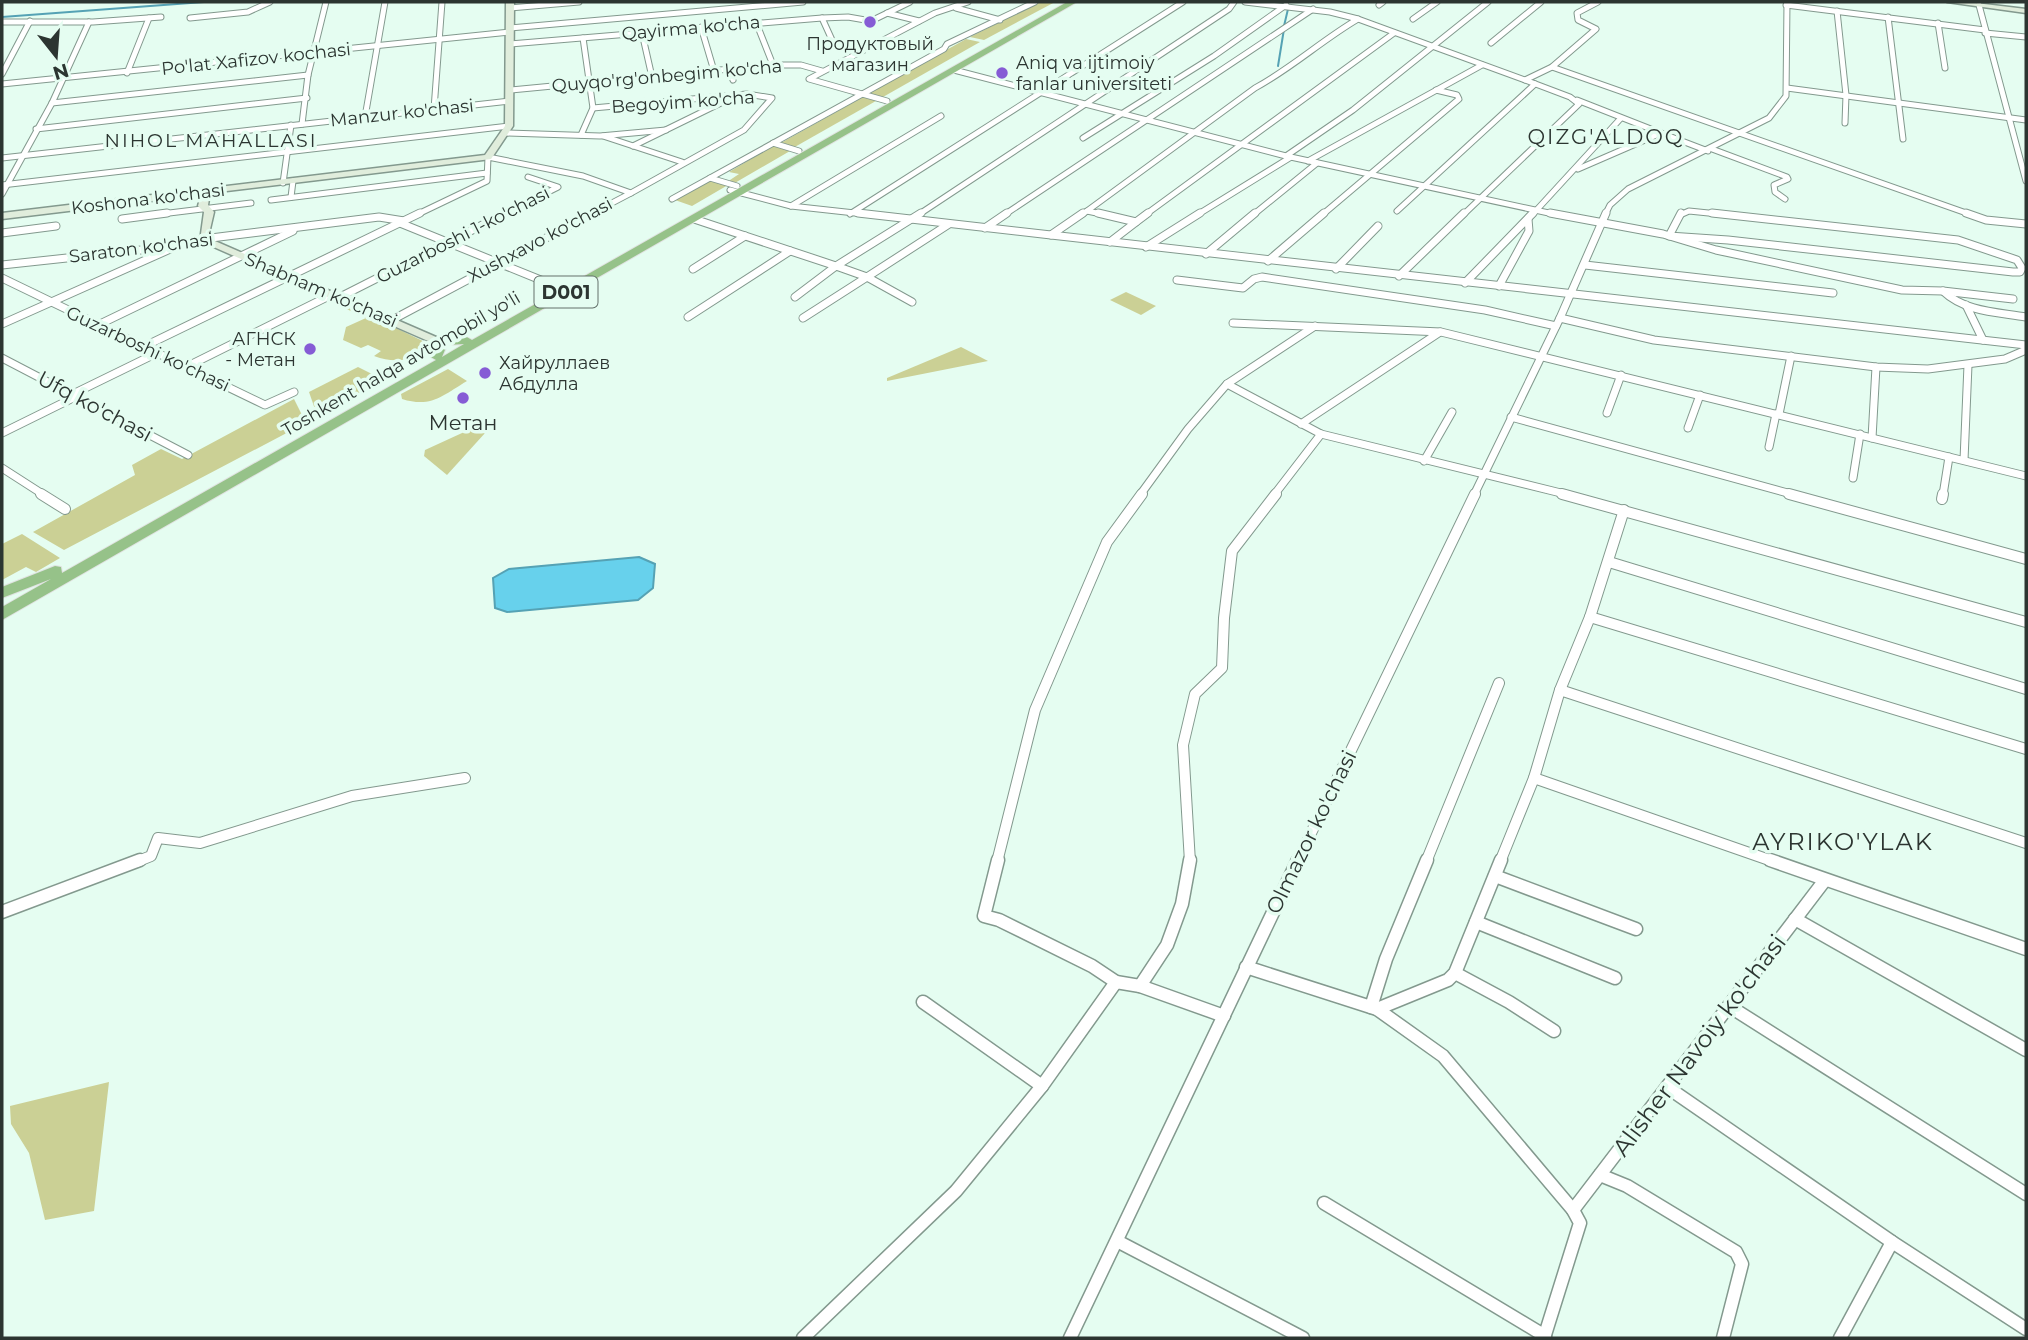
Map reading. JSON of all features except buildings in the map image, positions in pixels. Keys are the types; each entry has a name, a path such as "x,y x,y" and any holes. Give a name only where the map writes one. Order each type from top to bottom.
{"highway":[{"name":"Toshkent halqa avtomobil yo'li","path":"159,519 438,349 465,340 694,219 799,151 1063,2"},
{"name":"Toshkent halqa avtomobil yo'li","path":"2,614 57,577 565,286 1073,2"},
{"name":"Toshkent halqa avtomobil yo'li","path":"2,594 57,577"},
{"path":"2,622 57,577"}],"street":[{"path":"190,18 248,12 270,2"},
{"path":"302,124 308,75 326,2"},
{"path":"365,117 384,2"},
{"path":"434,109 442,2"},
{"path":"143,347 487,181 488,157 507,130 511,90 510,5 578,2 580,21"},
{"name":"Po'lat Xafizov kochasi","path":"2,84 377,46 580,21 715,10 752,4 803,2"},
{"path":"887,13 910,2"},
{"path":"887,101 812,80 811,77 935,13 968,2"},
{"path":"672,199 861,95 947,44 1035,2"},
{"path":"850,214 1184,2"},
{"path":"795,297 836,267 1229,9 1234,2"},
{"path":"1245,2 1313,9 1358,19 1535,83 1661,133 1787,177 1788,179 1774,184 1775,192 1785,199"},
{"path":"1413,19 1437,2"},
{"path":"1146,247 1289,157 1353,110 1488,2"},
{"path":"1491,43 1541,2"},
{"path":"1525,80 1552,67 1595,30 1577,20 1577,13 1598,2"},
{"path":"1951,2 2026,11"},
{"path":"2026,37 1786,4 1787,88 2026,120"},
{"path":"1083,138 1126,113 1286,5"},
{"path":"1979,5 2026,181"},
{"path":"956,8 1000,20"},
{"path":"985,228 1313,9"},
{"path":"715,10 720,26"},
{"path":"1838,11 1846,95 1845,123"},
{"path":"887,13 919,21"},
{"name":"Qayirma ko'cha","path":"510,44 756,22 848,17 872,21 887,13"},
{"path":"1888,17 1903,139"},
{"path":"127,73 149,18"},
{"path":"2,22 89,22 161,18"},
{"path":"822,18 832,40"},
{"path":"1051,235 1255,88 1279,75 1326,42 1337,31 1358,19"},
{"path":"2,74 30,21"},
{"path":"2,194 4,184 52,103 89,22"},
{"path":"756,22 773,65"},
{"path":"1938,23 1945,68"},
{"path":"701,27 714,71"},
{"path":"642,33 652,77"},
{"path":"1110,242 1394,33"},
{"path":"581,135 593,108 583,38"},
{"name":"Quyqo'rg'onbegim ko'cha","path":"511,90 773,65 801,65 822,71"},
{"path":"1308,161 1482,65"},
{"path":"1552,67 1986,220 2026,224"},
{"path":"729,69 733,80"},
{"path":"954,70 1289,157 1603,225 1669,236 1728,240 2005,271 2020,272 2022,268 2017,260 1958,240 1699,211 1681,213 1669,236"},
{"path":"52,103 308,75"},
{"path":"1397,211 1535,83"},
{"name":"Olmazor ko'chasi","path":"1070,1338 1246,967 1572,294 1610,205 1629,189 1769,118 1782,105 1787,88"},
{"path":"1268,261 1459,99 1454,94 1436,90"},
{"path":"633,146 723,104 737,94"},
{"name":"Begoyim ko'cha","path":"593,108 737,94 772,98 744,130 682,162"},
{"path":"36,129 307,98"},
{"path":"1399,276 1579,104 1577,100"},
{"name":"Manzur ko'chasi","path":"2,158 510,101"},
{"path":"790,206 941,116"},
{"path":"1465,283 1574,171 1621,118"},
{"path":"291,125 287,152 291,197"},
{"path":"4,184 507,130 600,136 666,130"},
{"path":"1574,171 1661,133"},
{"path":"600,136 682,162"},
{"path":"773,144 799,151"},
{"name":"Koshona ko'chasi","path":"2,216 488,157"},
{"name":"Xushxavo ko'chasi","path":"488,157 583,176 631,193"},
{"path":"631,193 682,162"},
{"path":"1206,254 1317,163"},
{"path":"271,200 487,173"},
{"name":"Guzarboshi 1-ko'chasi","path":"186,367 558,187 528,177"},
{"path":"710,178 735,190 790,206 850,214 1983,340 2026,347"},
{"path":"203,239 209,212 203,206 206,192"},
{"name":"Xushxavo ko'chasi","path":"392,320 631,193"},
{"path":"122,219 251,203"},
{"path":"1087,211 1136,222"},
{"name":"Saraton ko'chasi","path":"2,265 177,246 203,239 387,216 402,222"},
{"path":"694,219 867,277 912,302"},
{"path":"1499,286 1529,232 1528,219"},
{"path":"402,222 565,286"},
{"path":"803,318 949,224"},
{"path":"2,233 56,226"},
{"path":"1336,269 1378,226"},
{"path":"98,325 300,228"},
{"path":"693,269 745,236"},
{"path":"1669,236 1716,250 1902,290 1942,291 2012,299"},
{"name":"Shabnam ko'chasi","path":"203,239 392,320 438,349"},
{"path":"2,324 177,246"},
{"path":"688,317 790,251"},
{"path":"1290,282 1292,264"},
{"path":"1585,265 1833,293"},
{"name":"Guzarboshi ko'chasi","path":"2,278 265,405 294,392"},
{"path":"1177,280 1243,288 1258,278 1485,310 1654,340 1876,366 1928,369 1968,365 2005,359 2026,347"},
{"path":"1942,291 1955,302 2026,317"},
{"path":"1966,305 1983,340"},
{"path":"1233,323 1441,332 2026,476"},
{"path":"1224,1016 1140,986 1116,982 1092,966 999,919 984,916 1035,710 1107,542 1188,429 1227,384 1315,326"},
{"path":"1301,424 1441,332"},
{"path":"2,433 158,354"},
{"path":"1769,447 1791,356"},
{"name":"Ufq ko'chasi","path":"2,358 188,455"},
{"path":"1964,460 1968,365"},
{"path":"1872,438 1876,366"},
{"path":"1607,413 1621,375"},
{"path":"1227,384 1321,434 1624,510 2026,622"},
{"path":"1688,428 1700,395"},
{"path":"1424,461 1452,412"},
{"path":"1511,417 2026,559"},
{"path":"1140,986 1167,945 1182,904 1191,855 1183,745 1195,694 1223,668 1224,618 1232,551 1321,434"},
{"path":"1853,478 1860,434"},
{"path":"1942,499 1949,457"},
{"path":"2,468 65,509"},
{"path":"1374,1008 1448,980 1455,973 1534,778 1560,690 1590,617 1624,510"},
{"path":"1609,562 2026,689"},
{"path":"1590,617 2026,749"},
{"path":"1374,1008 1386,959 1499,683"},
{"path":"1560,690 2026,843"},
{"path":"2,912 151,856 158,838 200,843 352,796 465,778"},
{"path":"1534,778 2026,949"},
{"path":"1494,876 1636,929"},
{"name":"Alisher Navoiy ko'chasi","path":"1544,1337 1577,1216 1600,1175 1825,880"},
{"path":"1795,919 2026,1050"},
{"path":"1476,922 1615,978"},
{"path":"1246,967 1374,1008 1443,1056 1577,1216"},
{"path":"1455,973 1509,1002 1554,1031"},
{"path":"803,1338 956,1191 1042,1086 1116,982"},
{"path":"923,1002 1042,1086"},
{"path":"1728,1006 2026,1194"},
{"path":"1667,1087 1892,1242 2026,1329"},
{"path":"1600,1175 1627,1186 1736,1252 1742,1264 1723,1338"},
{"path":"1324,1203 1544,1337"},
{"path":"1117,1241 1303,1338"},
{"path":"1840,1338 1892,1242"}],"green space":[{"path":"1039,2 1055,2 984,40 970,37"},
{"path":"966,39 980,42 793,148 779,144"},
{"path":"773,146 790,151 733,184 730,182 739,174 729,172"},
{"path":"711,180 728,185 692,206 675,200"},
{"path":"1126,292 1156,306 1141,315 1110,300"},
{"path":"332,297 431,345 432,348 404,360 374,356 381,351 368,345 361,348 343,340 346,327 366,318 327,300"},
{"path":"961,347 988,361 887,381 887,378"},
{"path":"358,367 378,377 380,382 317,415 309,392"},
{"path":"448,369 467,381 429,401 402,399 401,394"},
{"path":"294,399 302,415 298,427 64,550 33,532 135,475 132,465 161,449 182,459"},
{"path":"486,422 495,422 447,475 424,456 425,450"},
{"path":"22,534 60,558 36,572 26,567 2,580 2,544"},
{"path":"109,1082 94,1211 45,1220 29,1153 11,1124 10,1106"}],"water":[{"path":"639,557 655,564 653,588 638,600 507,612 495,608 493,578 509,569"}],"waterway":[{"path":"2,17 204,2"},
{"path":"1284,26 1288,9"},
{"path":"1278,66 1284,29"}],"place":[{"name":"Продуктовый магазин","path":"870,22"},
{"name":"Aniq va ijtimoiy fanlar universiteti","path":"1002,73"},
{"name":"АГНСК - Метан","path":"310,349"},
{"name":"Хайруллаев Абдулла","path":"485,373"},
{"name":"Метан","path":"463,398"}],"district":[{"name":"QIZG'ALDOQ","path":"1606,136"},
{"name":"NIHOL MAHALLASI","path":"211,140"},
{"name":"AYRIKO'YLAK","path":"1843,841"}]}
